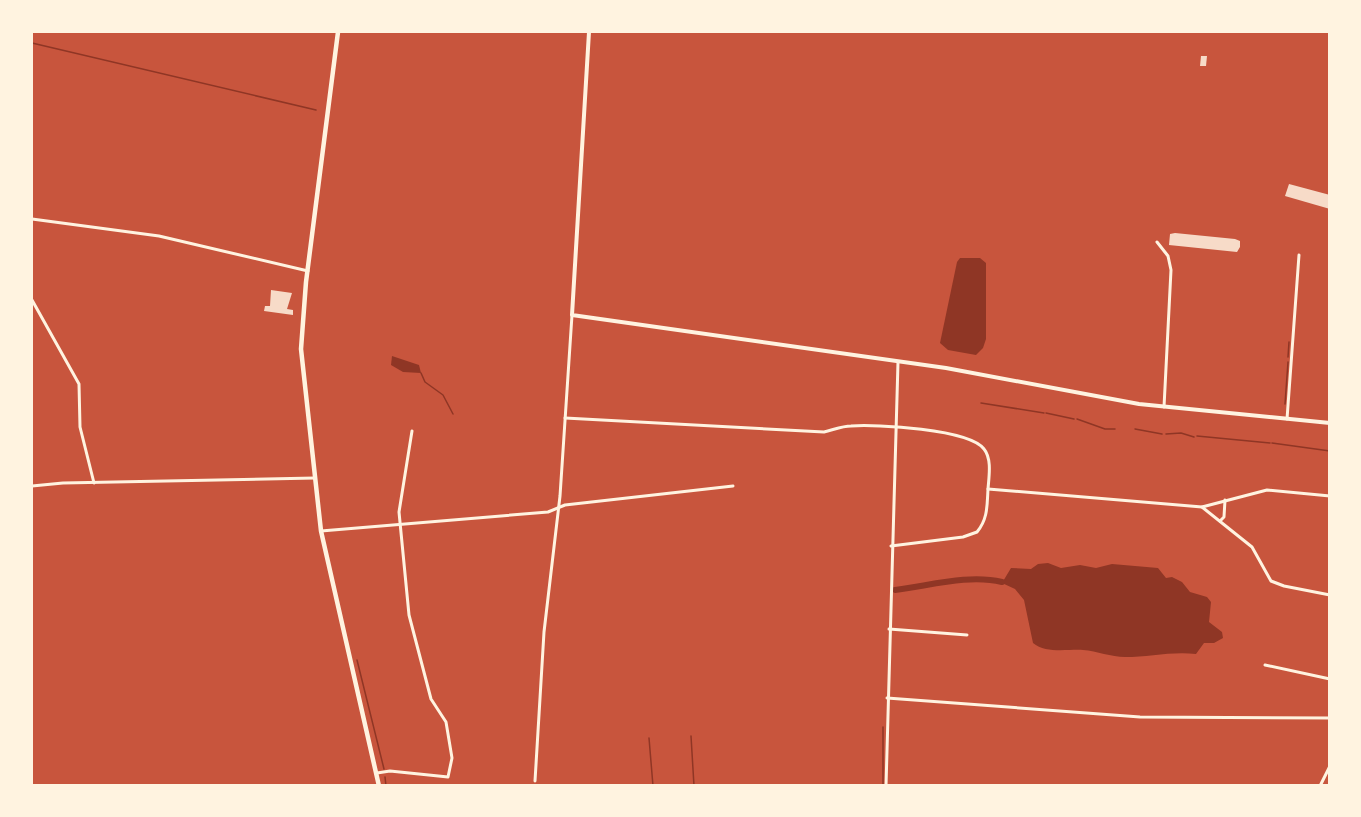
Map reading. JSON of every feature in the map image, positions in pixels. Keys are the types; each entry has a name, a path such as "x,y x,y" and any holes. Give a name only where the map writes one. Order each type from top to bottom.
{"main road":[{"path":"338,32 308,271 301,349 321,531 379,786"}],"street":[{"path":"535,781 544,632 558,508 565,418 589,32"},
{"path":"32,219 159,236 308,271"},
{"path":"1157,242 1168,255 1172,270 1164,407"},
{"path":"1287,419 1299,255"},
{"path":"32,300 79,384 80,427 94,483"},
{"path":"572,315 898,361 1164,407 1329,423"},
{"path":"886,786 898,361"},
{"path":"565,418 824,432 846,426 895,425 976,442 984,449 989,459 987,516 977,532 963,537 891,546"},
{"path":"377,773 390,771 448,777 452,758 446,722 431,699 409,615 399,512 412,431"},
{"path":"32,486 315,478"},
{"path":"321,531 549,512 571,504 733,486"},
{"path":"988,489 1202,507 1267,490 1329,496"},
{"path":"1220,521 1224,517 1225,500"},
{"path":"1202,507 1252,547 1271,581 1284,586 1329,595"},
{"path":"889,629 967,635"},
{"path":"1265,666 1329,679"},
{"path":"887,698 1111,715 1329,718"},
{"path":"1320,786 1329,766"}],"shaded area":[{"path":"960,258 980,258 986,263 986,339 983,348 976,355 948,350 940,343 957,262"},
{"path":"392,356 419,365 421,373 403,372 391,365"},
{"path":"1048,563 1061,568 1080,565 1096,568 1112,564 1158,568 1166,578 1172,577 1182,582 1190,592 1207,597 1211,602 1209,622 1222,632 1223,638 1214,643 1204,643 1196,654 1125,657 1088,651 1044,649 1033,643 1024,600 1015,589 1002,583 1011,568 1031,569 1038,564"}],"building":[{"path":"1201,56 1207,56 1206,66 1200,66"},
{"path":"1289,184 1330,195 1330,209 1285,196"},
{"path":"1170,234 1235,239 1240,241 1240,247 1237,252 1169,245"},
{"path":"271,290 292,293 287,309 293,310 293,315 264,311 265,306 270,306"}],"waterway":[{"path":"32,43 316,110"},
{"path":"1288,357 1289,342"},
{"path":"1285,404 1288,362"},
{"path":"421,373 425,382 443,395 453,414"},
{"path":"981,403 1044,413"},
{"path":"1046,413 1074,419"},
{"path":"1077,419 1105,429 1115,429"},
{"path":"1135,429 1162,434"},
{"path":"1166,434 1181,433 1194,437"},
{"path":"1197,436 1270,443"},
{"path":"1272,443 1330,451"},
{"path":"895,590 962,580 1002,582"},
{"path":"357,660 384,769"},
{"path":"883,727 883,786"},
{"path":"691,736 694,786"},
{"path":"649,738 653,786"},
{"path":"385,777 386,786"}]}
